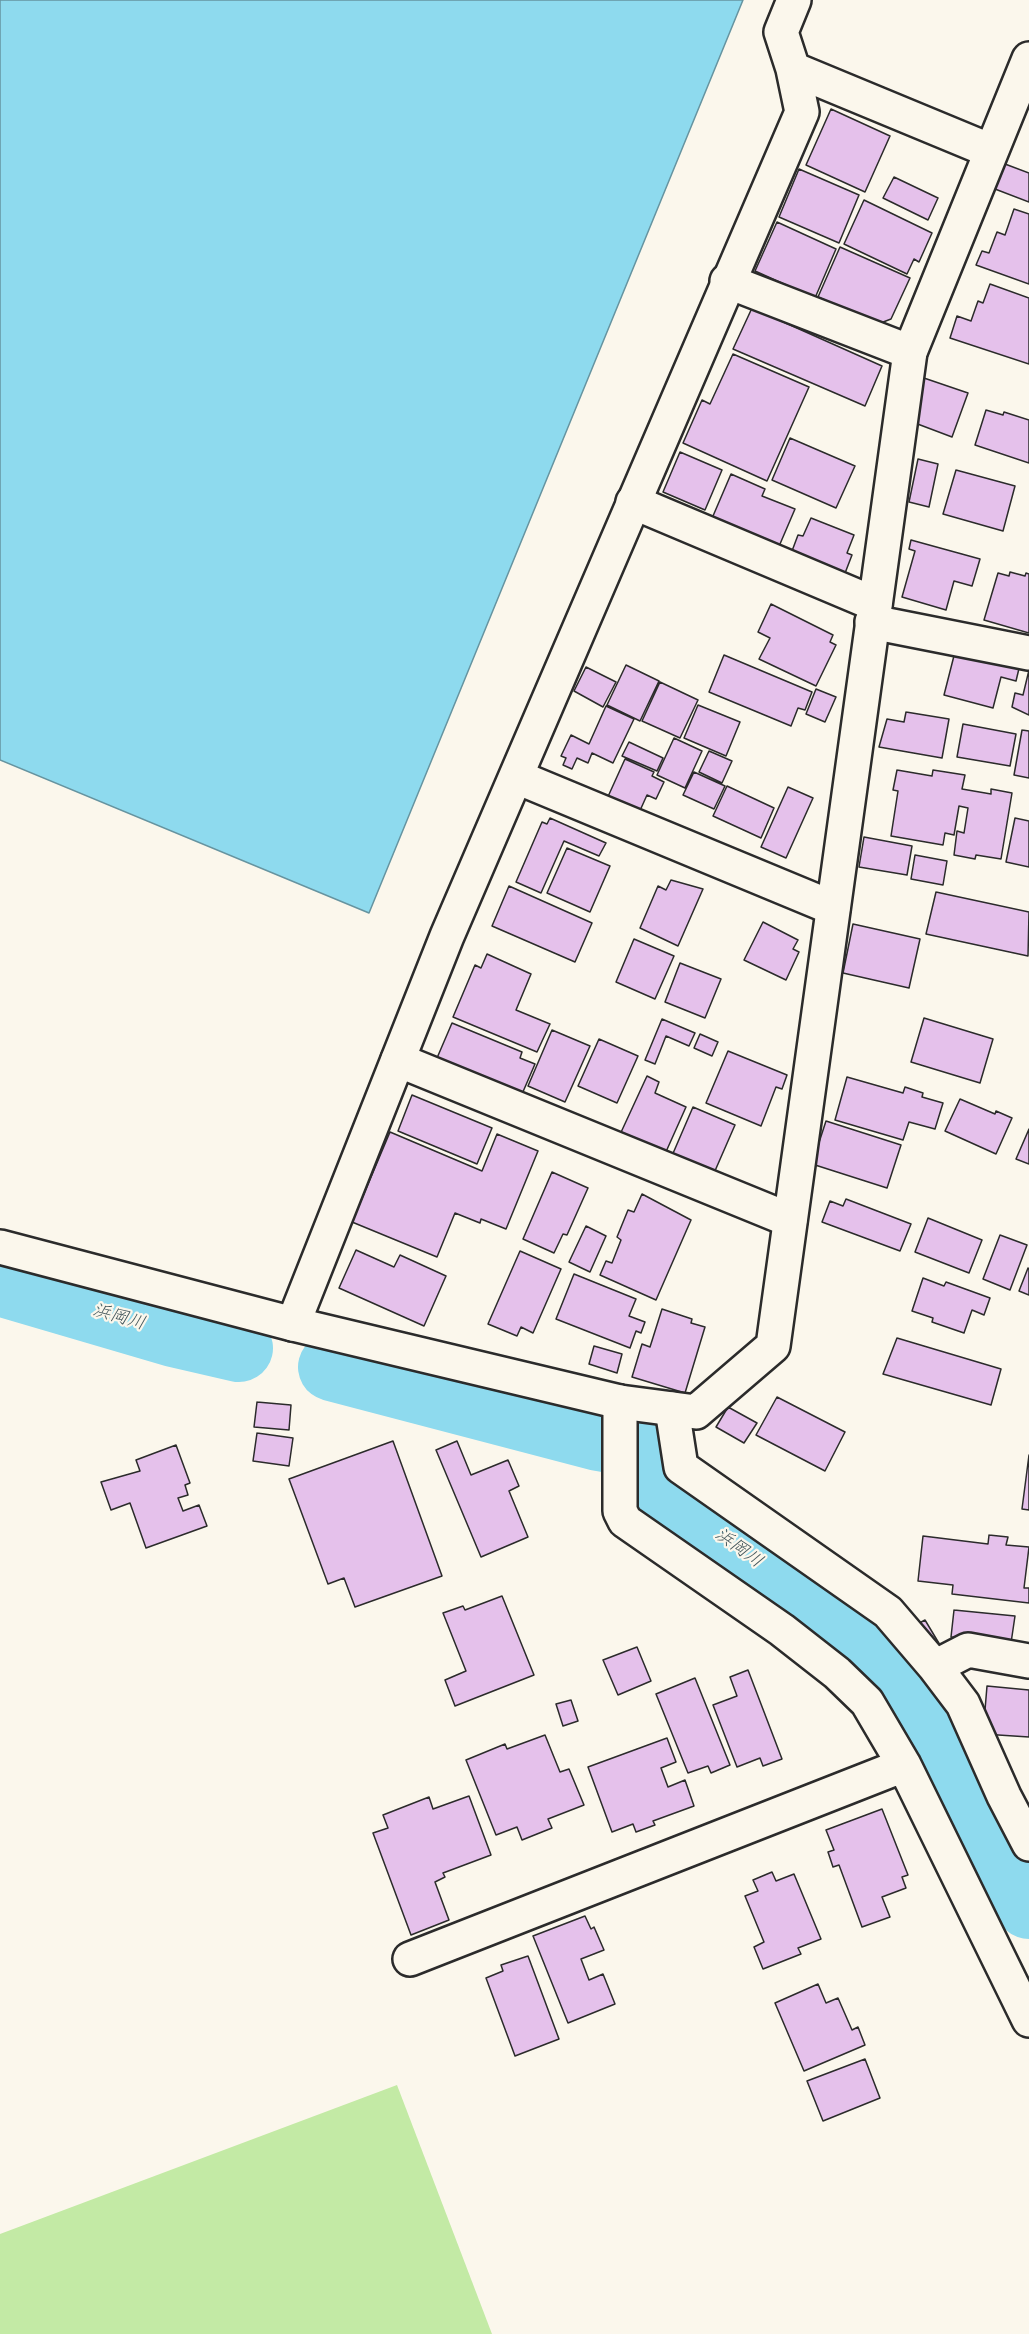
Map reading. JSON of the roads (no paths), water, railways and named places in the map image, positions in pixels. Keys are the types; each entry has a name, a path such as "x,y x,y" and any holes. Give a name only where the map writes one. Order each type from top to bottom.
{"street":[{"path":"293,1324 447,936 517,777 727,281 802,112 793,69 781,32 794,0"},
{"path":"0,1247 293,1324 620,1402 672,1409 696,1412 773,1346 910,352 1029,59"},
{"path":"793,69 991,151"},
{"path":"727,281 910,352"},
{"path":"633,502 874,613 1029,653"},
{"path":"517,777 833,908"},
{"path":"398,1060 790,1220"},
{"path":"620,1402 620,1511 625,1521 782,1630 837,1672 867,1702 904,1765 1029,2020"},
{"path":"672,1409 681,1467 888,1612 935,1667 963,1704 1017,1794 1029,1844"},
{"path":"935,1667 968,1650 1029,1661"},
{"path":"410,1959 904,1765"}],"water":[{"path":"0,0 743,0 369,913 0,760"}],"waterway":[{"name":"浜岡川","path":"0,1282 174,1333 239,1348"},
{"name":"浜岡川","path":"332,1367 599,1437 645,1445 659,1490 847,1627 896,1679 994,1831 1029,1905"}]}
